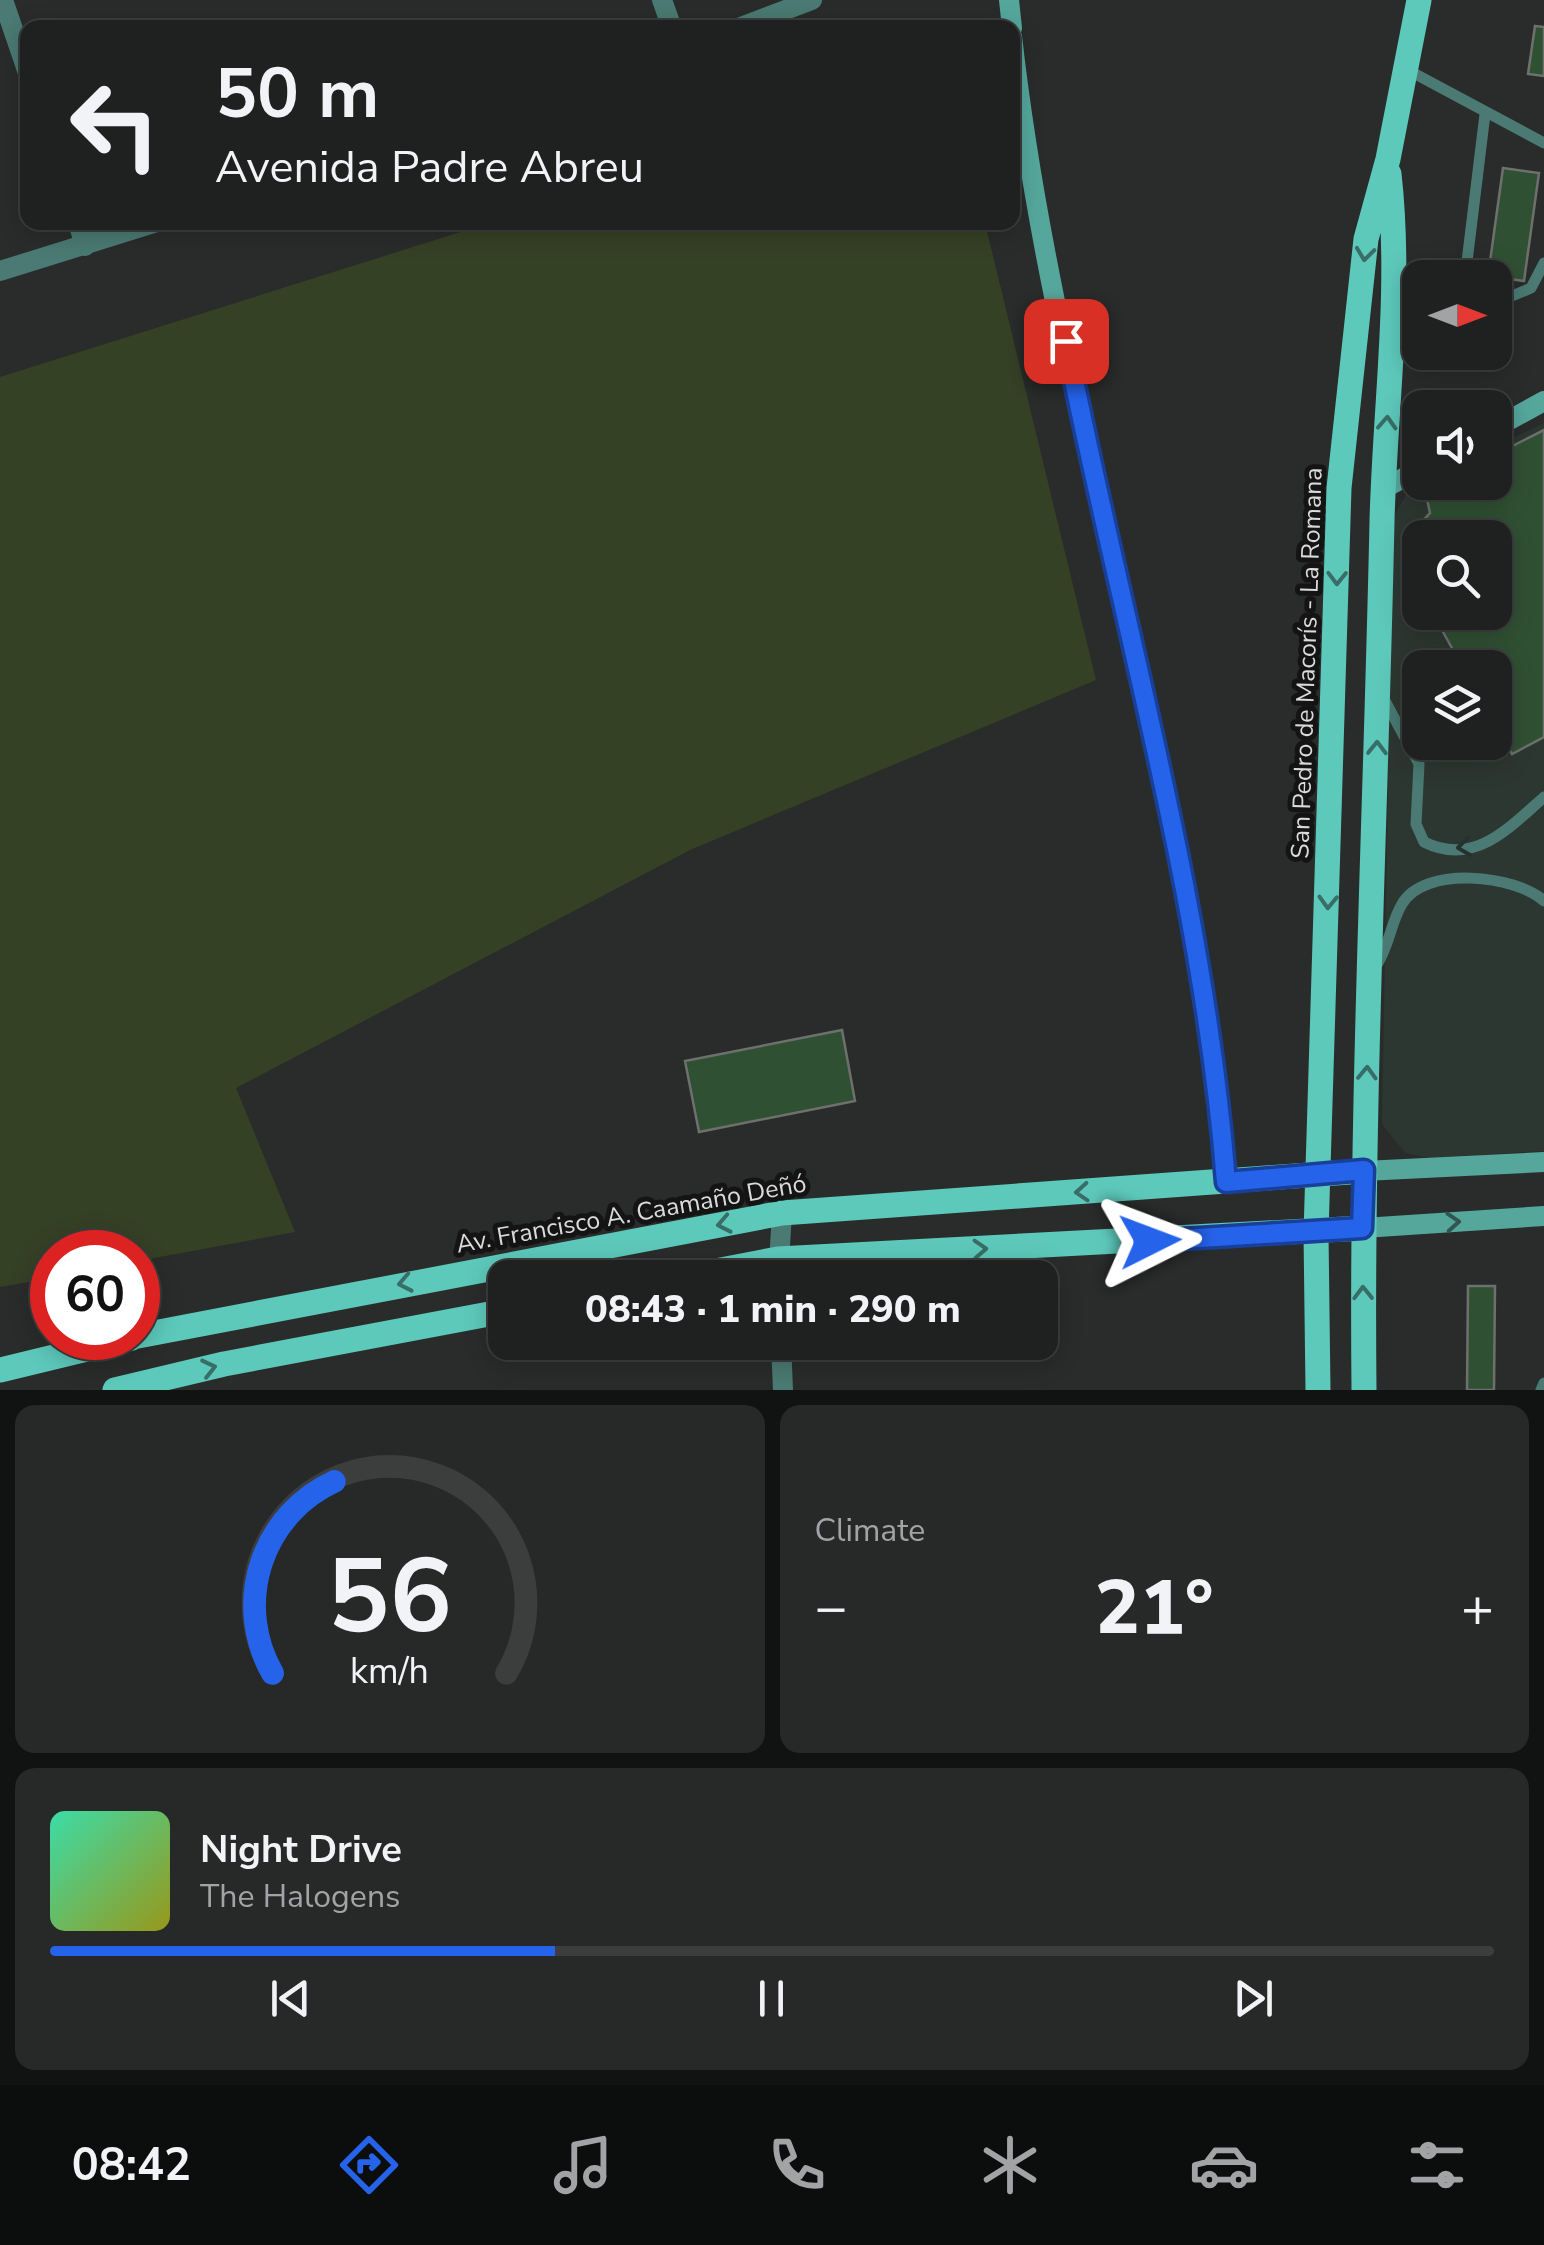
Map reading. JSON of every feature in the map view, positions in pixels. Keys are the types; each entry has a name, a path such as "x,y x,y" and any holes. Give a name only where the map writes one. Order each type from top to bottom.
{"main road":[{"name":"San Pedro de Macorís - La Romana","path":"1318,1390 1316,1233 1339,488 1366,239 1388,160 1419,0"},
{"name":"San Pedro de Macorís - La Romana","path":"1364,1390 1362,1228 1383,489 1397,246 1388,160"},
{"name":"Av. Francisco A. Caamaño Deñó","path":"160,1332 782,1213 1364,1170"},
{"path":"901,1260 1362,1228"},
{"path":"114,1390 224,1364 488,1314"},
{"name":"Av. Francisco A. Caamaño Deñó","path":"0,1370 41,1360"}],"street":[{"path":"3,0 20,50"},
{"path":"759,20 812,0"},
{"path":"1020,79 1102,521 1165,793 1218,1072 1226,1182"},
{"path":"81,230 86,246"},
{"path":"0,271 133,230"},
{"path":"1512,419 1544,401"},
{"path":"1383,489 1402,479"},
{"path":"1364,1170 1544,1162"},
{"path":"779,1260 782,1213"},
{"path":"1362,1228 1544,1216"},
{"path":"781,1360 782,1390"}],"lane":[{"path":"1406,69 1484,114 1544,142"},
{"path":"1468,260 1484,114"},
{"path":"1512,296 1531,288 1544,263"},
{"path":"1392,331 1402,328"},
{"path":"1378,690 1419,764 1416,824 1424,842 1439,849 1470,849 1500,837 1544,797"},
{"path":"1370,976 1390,945 1402,902 1422,886 1493,878 1534,892 1544,901"}],"shaded area":[{"path":"1544,423 1544,1151 1429,1158 1405,1153 1382,1124 1393,518 1403,500 1512,500 1512,439"}],"green space":[{"path":"467,230 987,230 1096,680 690,850 236,1088 295,1232 160,1257 160,1230 30,1230 30,1282 0,1287 0,377"}],"building":[{"path":"1535,26 1544,27 1544,76 1528,74"},
{"path":"1503,168 1539,173 1524,281 1512,279 1512,260 1490,260"},
{"path":"1544,430 1544,737 1512,754 1512,650 1453,650 1442,630 1512,630 1512,520 1423,520 1430,513 1427,500 1512,500 1512,446"},
{"path":"842,1030 855,1101 699,1132 685,1061"},
{"path":"1468,1286 1495,1286 1494,1390 1467,1390"}],"route":[{"path":"1066,341 1102,521 1165,793 1218,1072 1226,1182 1364,1170 1362,1228 1150,1241"}]}
